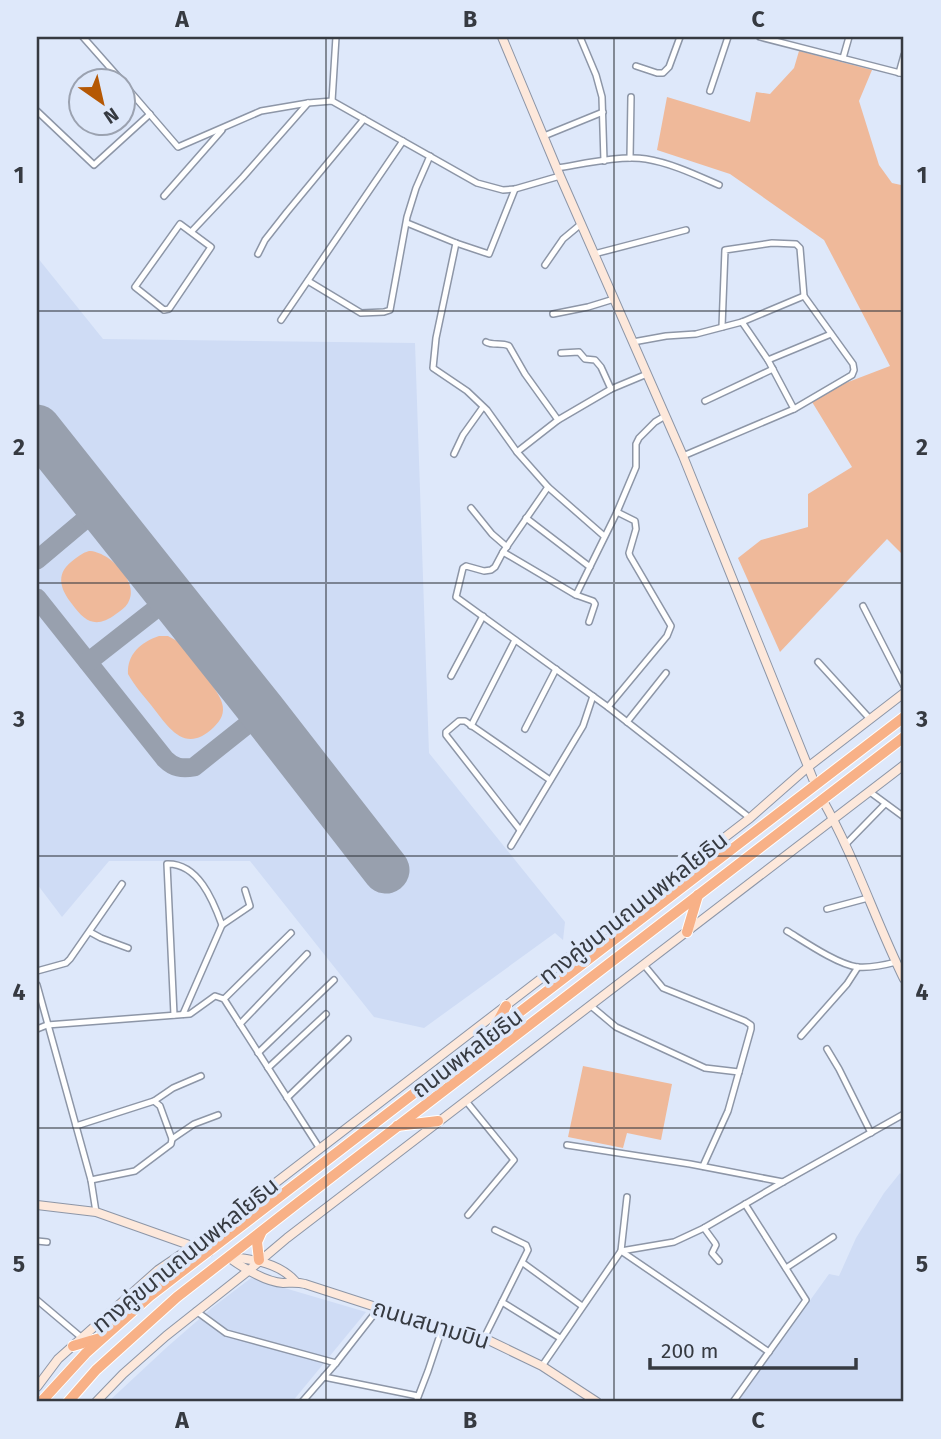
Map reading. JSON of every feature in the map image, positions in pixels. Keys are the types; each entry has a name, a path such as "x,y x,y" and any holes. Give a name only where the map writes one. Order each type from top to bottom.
{"highway":[{"name":"ถนนพหลโยธิน","path":"41,1402 86,1353 150,1296 904,717"},
{"name":"ถนนพหลโยธิน","path":"68,1402 96,1370 177,1297 904,737"},
{"path":"816,784 822,799"},
{"path":"687,932 698,895"},
{"path":"621,917 659,905"},
{"path":"491,1034 506,1006"},
{"path":"397,1126 438,1121"},
{"path":"259,1260 257,1242 263,1230"},
{"path":"209,1252 228,1257"},
{"path":"73,1346 102,1338"}],"main road":[{"path":"502,37 683,456 816,784"},
{"name":"ทางคู่ขนานถนนพหลโยธิน","path":"37,1387 58,1359 158,1270 192,1247 750,818 808,767 904,693"},
{"path":"96,1402 123,1374 259,1260 904,765"},
{"path":"822,799 846,844 904,979"},
{"path":"37,1205 96,1212 209,1252"},
{"name":"ถนนสนามบิน","path":"228,1257 259,1260 288,1273 295,1281"},
{"name":"ถนนสนามบิน","path":"228,1257 248,1271 282,1283 295,1281 484,1338 541,1366 597,1402"}],"street":[{"path":"83,37 109,66"},
{"path":"332,101 336,37"},
{"path":"580,37 602,97 604,161"},
{"path":"636,66 663,73 669,67 680,37"},
{"path":"710,91 728,37"},
{"path":"760,37 901,74 904,55"},
{"path":"843,58 849,37"},
{"path":"630,159 631,97"},
{"path":"136,98 178,147 261,111 332,101 477,183 503,190 515,190 559,172 604,161 630,159 661,162 719,185"},
{"path":"191,232 308,103"},
{"path":"37,111 94,164 150,114"},
{"path":"544,136 603,112"},
{"path":"258,254 265,240 364,119"},
{"path":"164,196 225,128"},
{"path":"281,320 402,141"},
{"path":"307,281 361,313 390,310 407,217 430,156"},
{"path":"407,223 489,254 515,190"},
{"path":"180,224 191,232 211,247 169,309 164,310 135,287 180,224"},
{"path":"545,265 564,239 581,224"},
{"path":"594,254 686,230"},
{"path":"456,243 436,338 433,368 467,391 548,487 604,536"},
{"path":"683,456 794,409 852,375 854,370 853,364 804,296 800,248 796,244 772,243 725,250 722,327"},
{"path":"633,342 696,334 742,322 804,296"},
{"path":"554,314 614,299"},
{"path":"742,322 768,360 794,409"},
{"path":"768,360 831,334"},
{"path":"486,342 509,346 521,368 558,420"},
{"path":"561,353 579,352 585,359 595,360 611,388"},
{"path":"705,401 773,369"},
{"path":"517,452 558,420 611,388 647,374"},
{"path":"454,454 463,435 483,407"},
{"path":"576,595 636,467 636,444 655,422 665,416"},
{"path":"548,487 495,567 484,571 466,566 462,571 456,597 607,706 750,818"},
{"path":"471,508 505,549 576,595 595,602 589,622"},
{"path":"607,706 667,636 671,626 629,553 636,529 635,520 617,512"},
{"path":"526,518 590,567"},
{"path":"863,606 904,686"},
{"path":"451,676 483,616"},
{"path":"471,726 516,640"},
{"path":"818,662 870,719"},
{"path":"525,729 556,669"},
{"path":"626,722 666,673"},
{"path":"511,846 583,726 593,696"},
{"path":"520,830 446,735 447,731 462,720 551,780"},
{"path":"870,792 904,817"},
{"path":"846,844 885,804"},
{"path":"174,1015 167,863 183,867 196,877 212,900 222,925"},
{"path":"37,971 66,963 122,884"},
{"path":"183,1014 222,925 250,906 245,890"},
{"path":"827,909 868,898"},
{"path":"788,931 844,963 858,967 896,962"},
{"path":"90,932 128,948"},
{"path":"224,999 291,933"},
{"path":"240,1024 307,954"},
{"path":"644,965 663,988 751,1025 728,1111 703,1166"},
{"path":"801,1036 847,985 858,967"},
{"path":"258,1053 334,980"},
{"path":"37,985 92,1180 96,1212"},
{"path":"37,1029 47,1025 190,1014 215,996 224,999 320,1149"},
{"path":"591,1006 615,1027 705,1068 739,1072"},
{"path":"268,1068 326,1014"},
{"path":"287,1098 348,1039"},
{"path":"827,1049 871,1133"},
{"path":"76,1126 154,1101 173,1088 201,1076"},
{"path":"92,1180 135,1171 171,1144 172,1139 160,1106 154,1101"},
{"path":"466,1101 514,1160 468,1215"},
{"path":"621,1251 674,1242 704,1228 904,1114"},
{"path":"172,1139 194,1124 218,1115"},
{"path":"567,1145 703,1166 783,1182"},
{"path":"541,1366 621,1251 627,1198"},
{"path":"733,1402 806,1303 745,1204"},
{"path":"704,1228 716,1245 712,1253 719,1261"},
{"path":"484,1338 528,1250 526,1245 495,1230"},
{"path":"786,1268 833,1237"},
{"path":"37,1241 47,1242"},
{"path":"621,1251 769,1352"},
{"path":"523,1263 582,1306"},
{"path":"37,1300 82,1338"},
{"path":"502,1302 560,1338"},
{"path":"302,1402 379,1308"},
{"path":"196,1311 226,1333 336,1363"},
{"path":"324,1377 417,1399 443,1326"}],"shaded area":[{"path":"799,51 872,70 859,101 879,165 892,183 901,185 904,182 904,556 887,539 780,652 738,558 761,540 808,527 808,494 852,467 809,397 890,366 824,240 730,174 657,150 667,97 750,122 756,92 770,94 794,68"},
{"path":"37,257 103,339 415,343 429,753 565,922 563,940 555,933 424,1028 374,1017 250,861 109,861 62,917 37,884"},
{"path":"89,551 97,552 114,562 130,586 131,595 121,611 109,619 97,622 86,619 77,610 61,583 66,567"},
{"path":"159,636 168,636 177,641 220,698 223,710 219,722 204,735 194,739 178,735 171,729 128,674 130,660 136,650"},
{"path":"583,1066 672,1084 661,1140 627,1133 623,1148 568,1137"},
{"path":"900,1173 904,1177 904,1402 737,1402 829,1274 839,1276 856,1238"},
{"path":"251,1278 366,1312 292,1402 108,1402 213,1307"}],"taxiway":[{"path":"37,560 100,507"},
{"path":"88,662 171,597"},
{"path":"37,598 165,759 175,766 194,767 263,712"}],"runway":[{"path":"37,428 386,870"}]}
